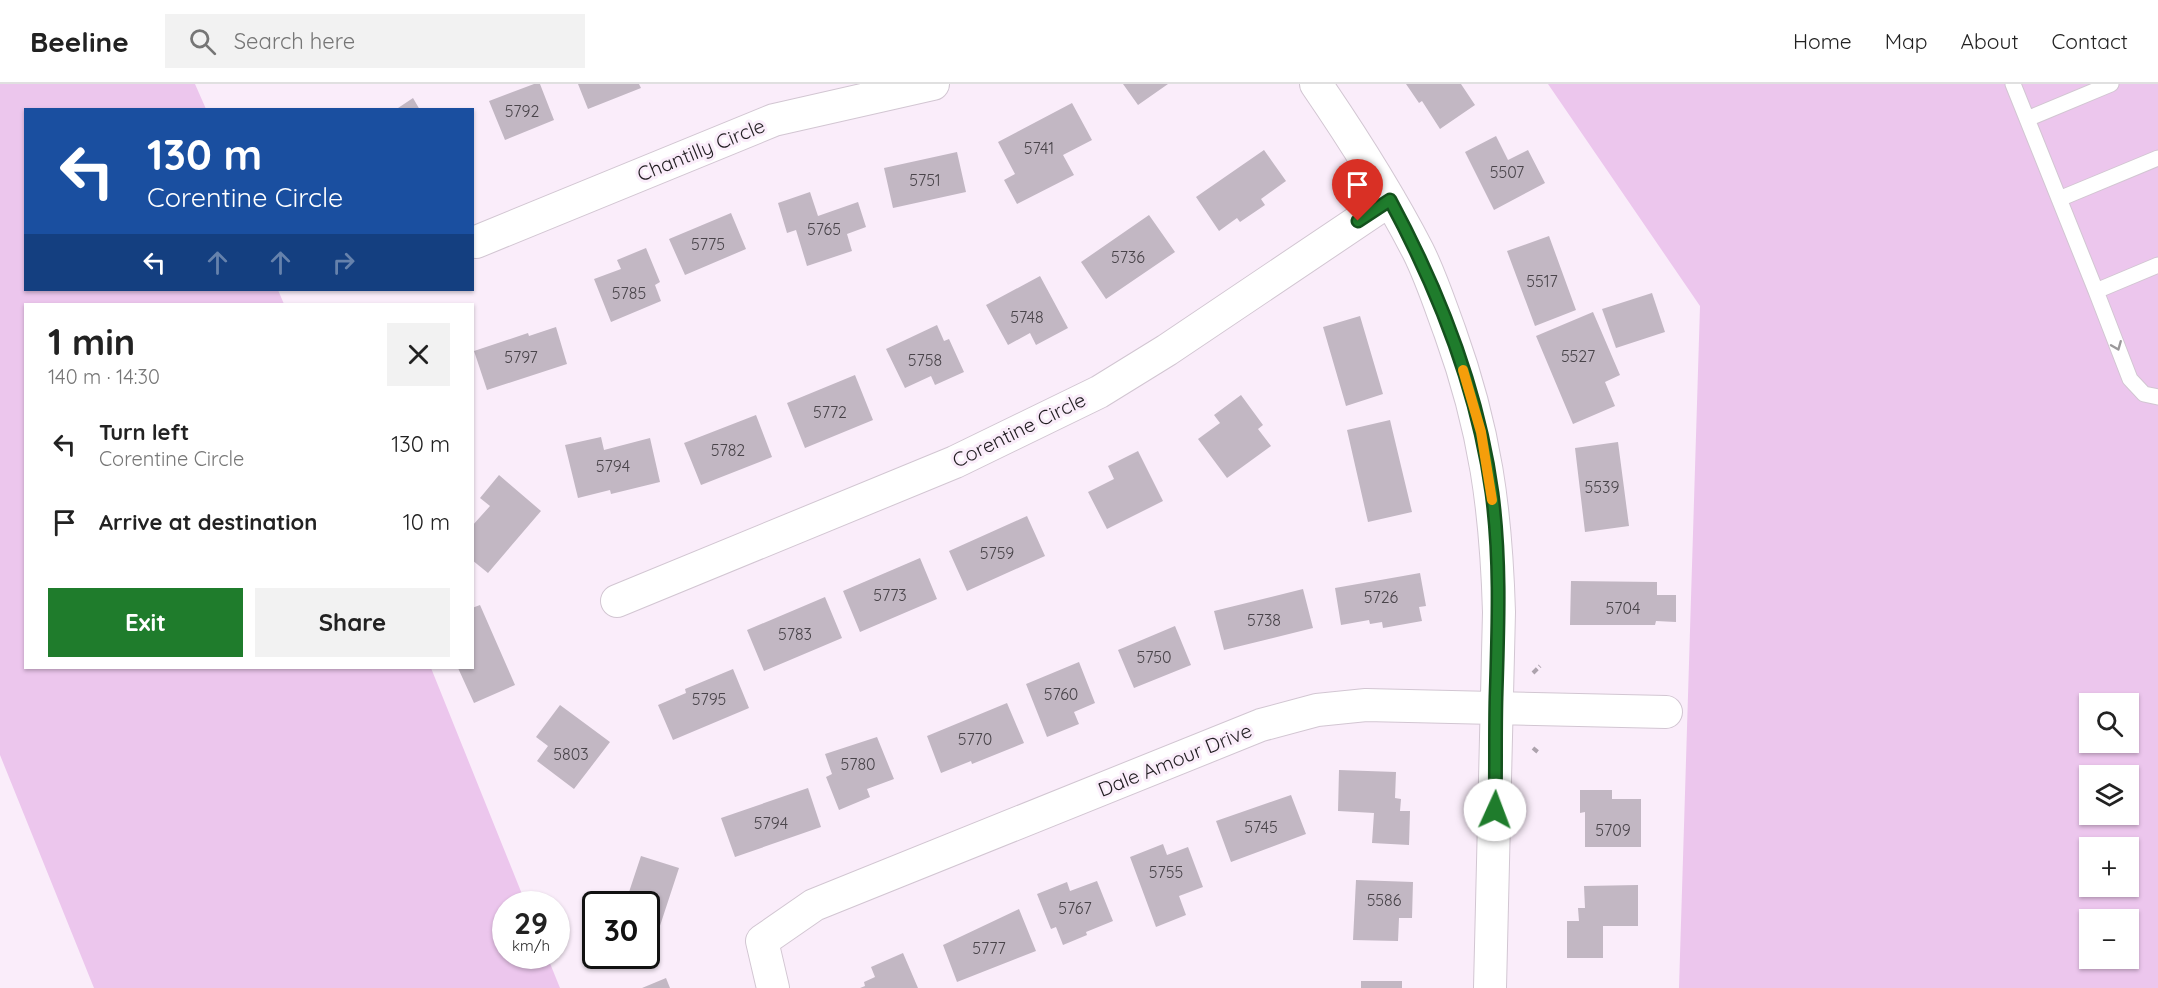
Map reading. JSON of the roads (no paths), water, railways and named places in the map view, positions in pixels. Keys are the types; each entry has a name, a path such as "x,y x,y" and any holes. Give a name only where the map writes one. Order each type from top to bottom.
{"street":[{"name":"Chantilly Circle","path":"476,242 774,120 933,84"},
{"path":"1316,84 1353,139 1419,253 1464,370 1481,432 1492,493 1499,612 1490,988"},
{"name":"Corentine Circle","path":"617,601 955,462 1079,402 1167,350 1390,200"},
{"name":"Dale Amour Drive","path":"773,988 762,941 814,905 1261,725 1317,710 1366,705 1496,710 1666,712"}],"lane":[{"path":"2013,84 2130,379 2144,394 2158,397"},
{"path":"2027,119 2111,84"},
{"path":"2059,199 2158,158"},
{"path":"2096,291 2157,269"}]}
